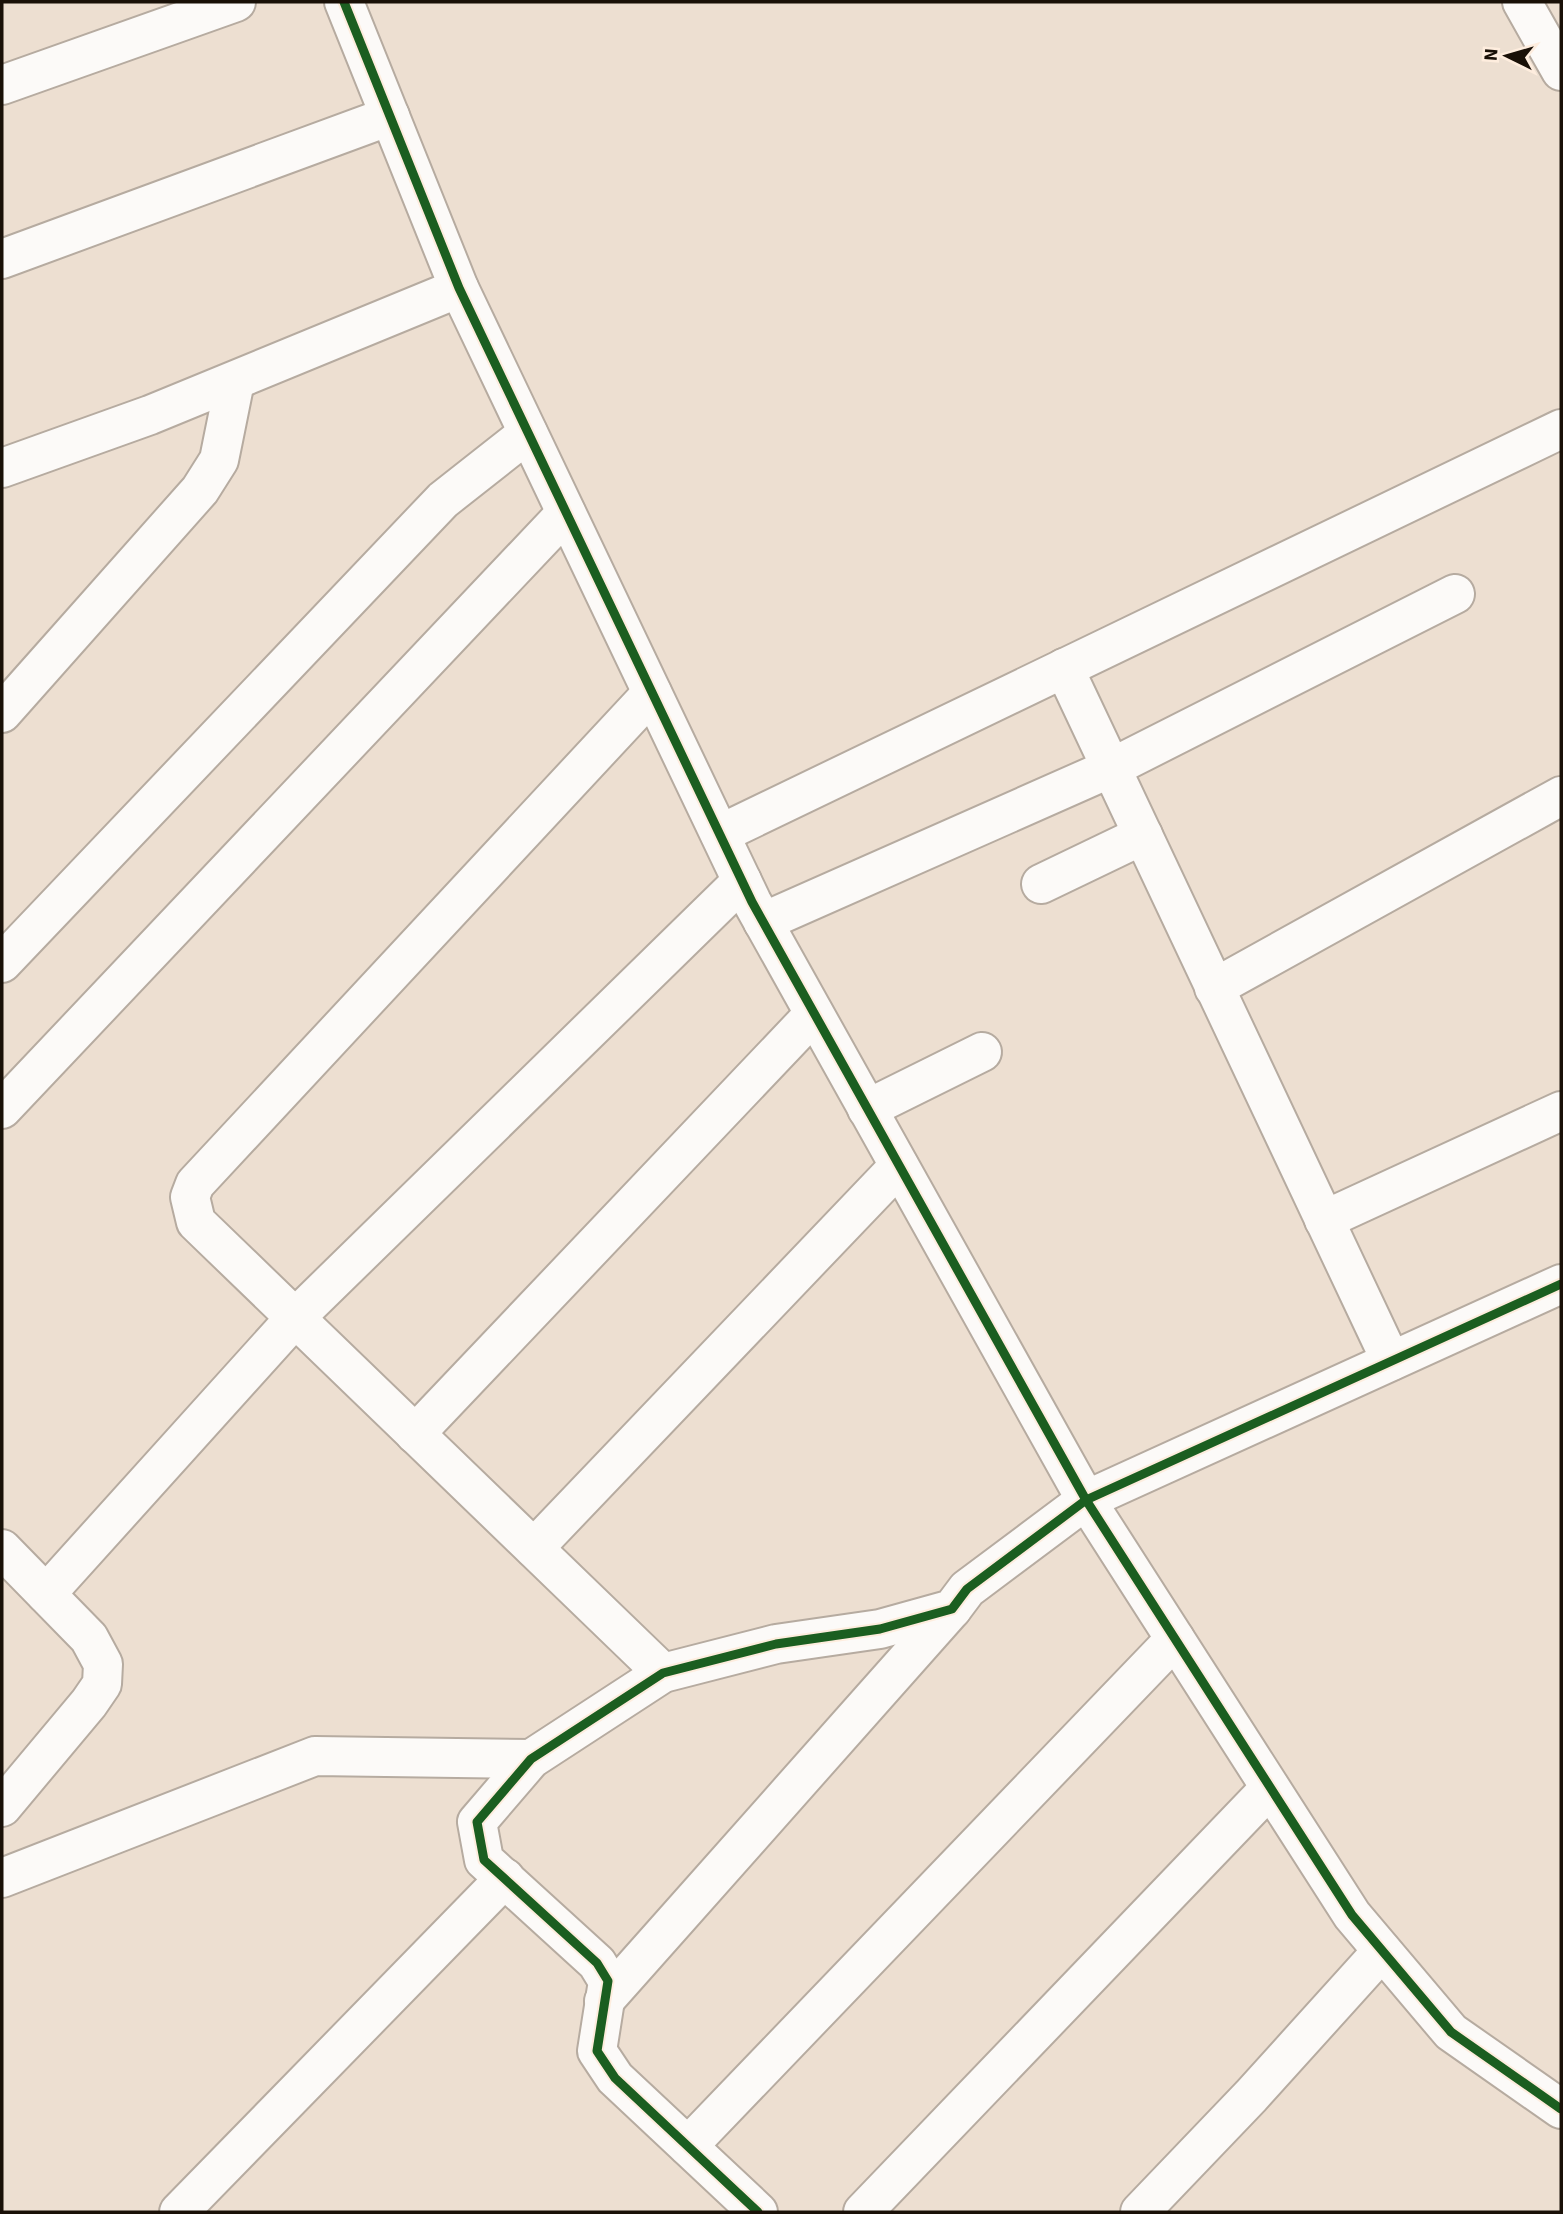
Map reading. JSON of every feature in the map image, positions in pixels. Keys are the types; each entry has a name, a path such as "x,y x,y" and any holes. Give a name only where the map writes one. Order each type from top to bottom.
{"street":[{"path":"2,85 236,2"},
{"path":"344,2 459,288 742,881 1086,1500 1352,1915 1451,2032 1561,2109"},
{"path":"1522,2 1561,71"},
{"path":"2,259 390,116"},
{"path":"2,468 235,380 459,288"},
{"path":"2,713 200,490 219,460 235,380"},
{"path":"720,834 1561,429"},
{"path":"2,963 443,500 528,433"},
{"path":"2,1109 566,513"},
{"path":"763,922 1111,768 1455,594"},
{"path":"1064,668 1391,1361"},
{"path":"652,693 195,1184 190,1197 197,1222 663,1673"},
{"path":"1214,988 1561,796"},
{"path":"1041,884 1143,835"},
{"path":"46,1594 295,1318 742,881"},
{"path":"415,1433 814,1014"},
{"path":"867,1109 982,1052"},
{"path":"1324,1220 1561,1111"},
{"path":"534,1548 899,1166"},
{"path":"604,2001 967,1589 1086,1500 1561,1284"},
{"path":"2,1549 89,1639 103,1664 102,1684 2,1807"},
{"path":"758,2212 615,2078 604,2064 597,2051 608,1981 597,1963 484,1860 477,1822 531,1759 663,1673 776,1644 880,1629 952,1609"},
{"path":"688,2146 1175,1639"},
{"path":"2,1878 315,1756 531,1759"},
{"path":"863,2212 1270,1788"},
{"path":"179,2212 505,1878"},
{"path":"1140,2212 1251,2096 1382,1951"}],"cycle path":[{"path":"344,2 459,288 752,902 1086,1500 1352,1915 1451,2032 1561,2109"},
{"path":"758,2212 615,2078 597,2051 608,1981 597,1963 484,1860 477,1822 531,1759 663,1673 776,1644 880,1629 952,1609 967,1589 1086,1500 1561,1284"}]}
